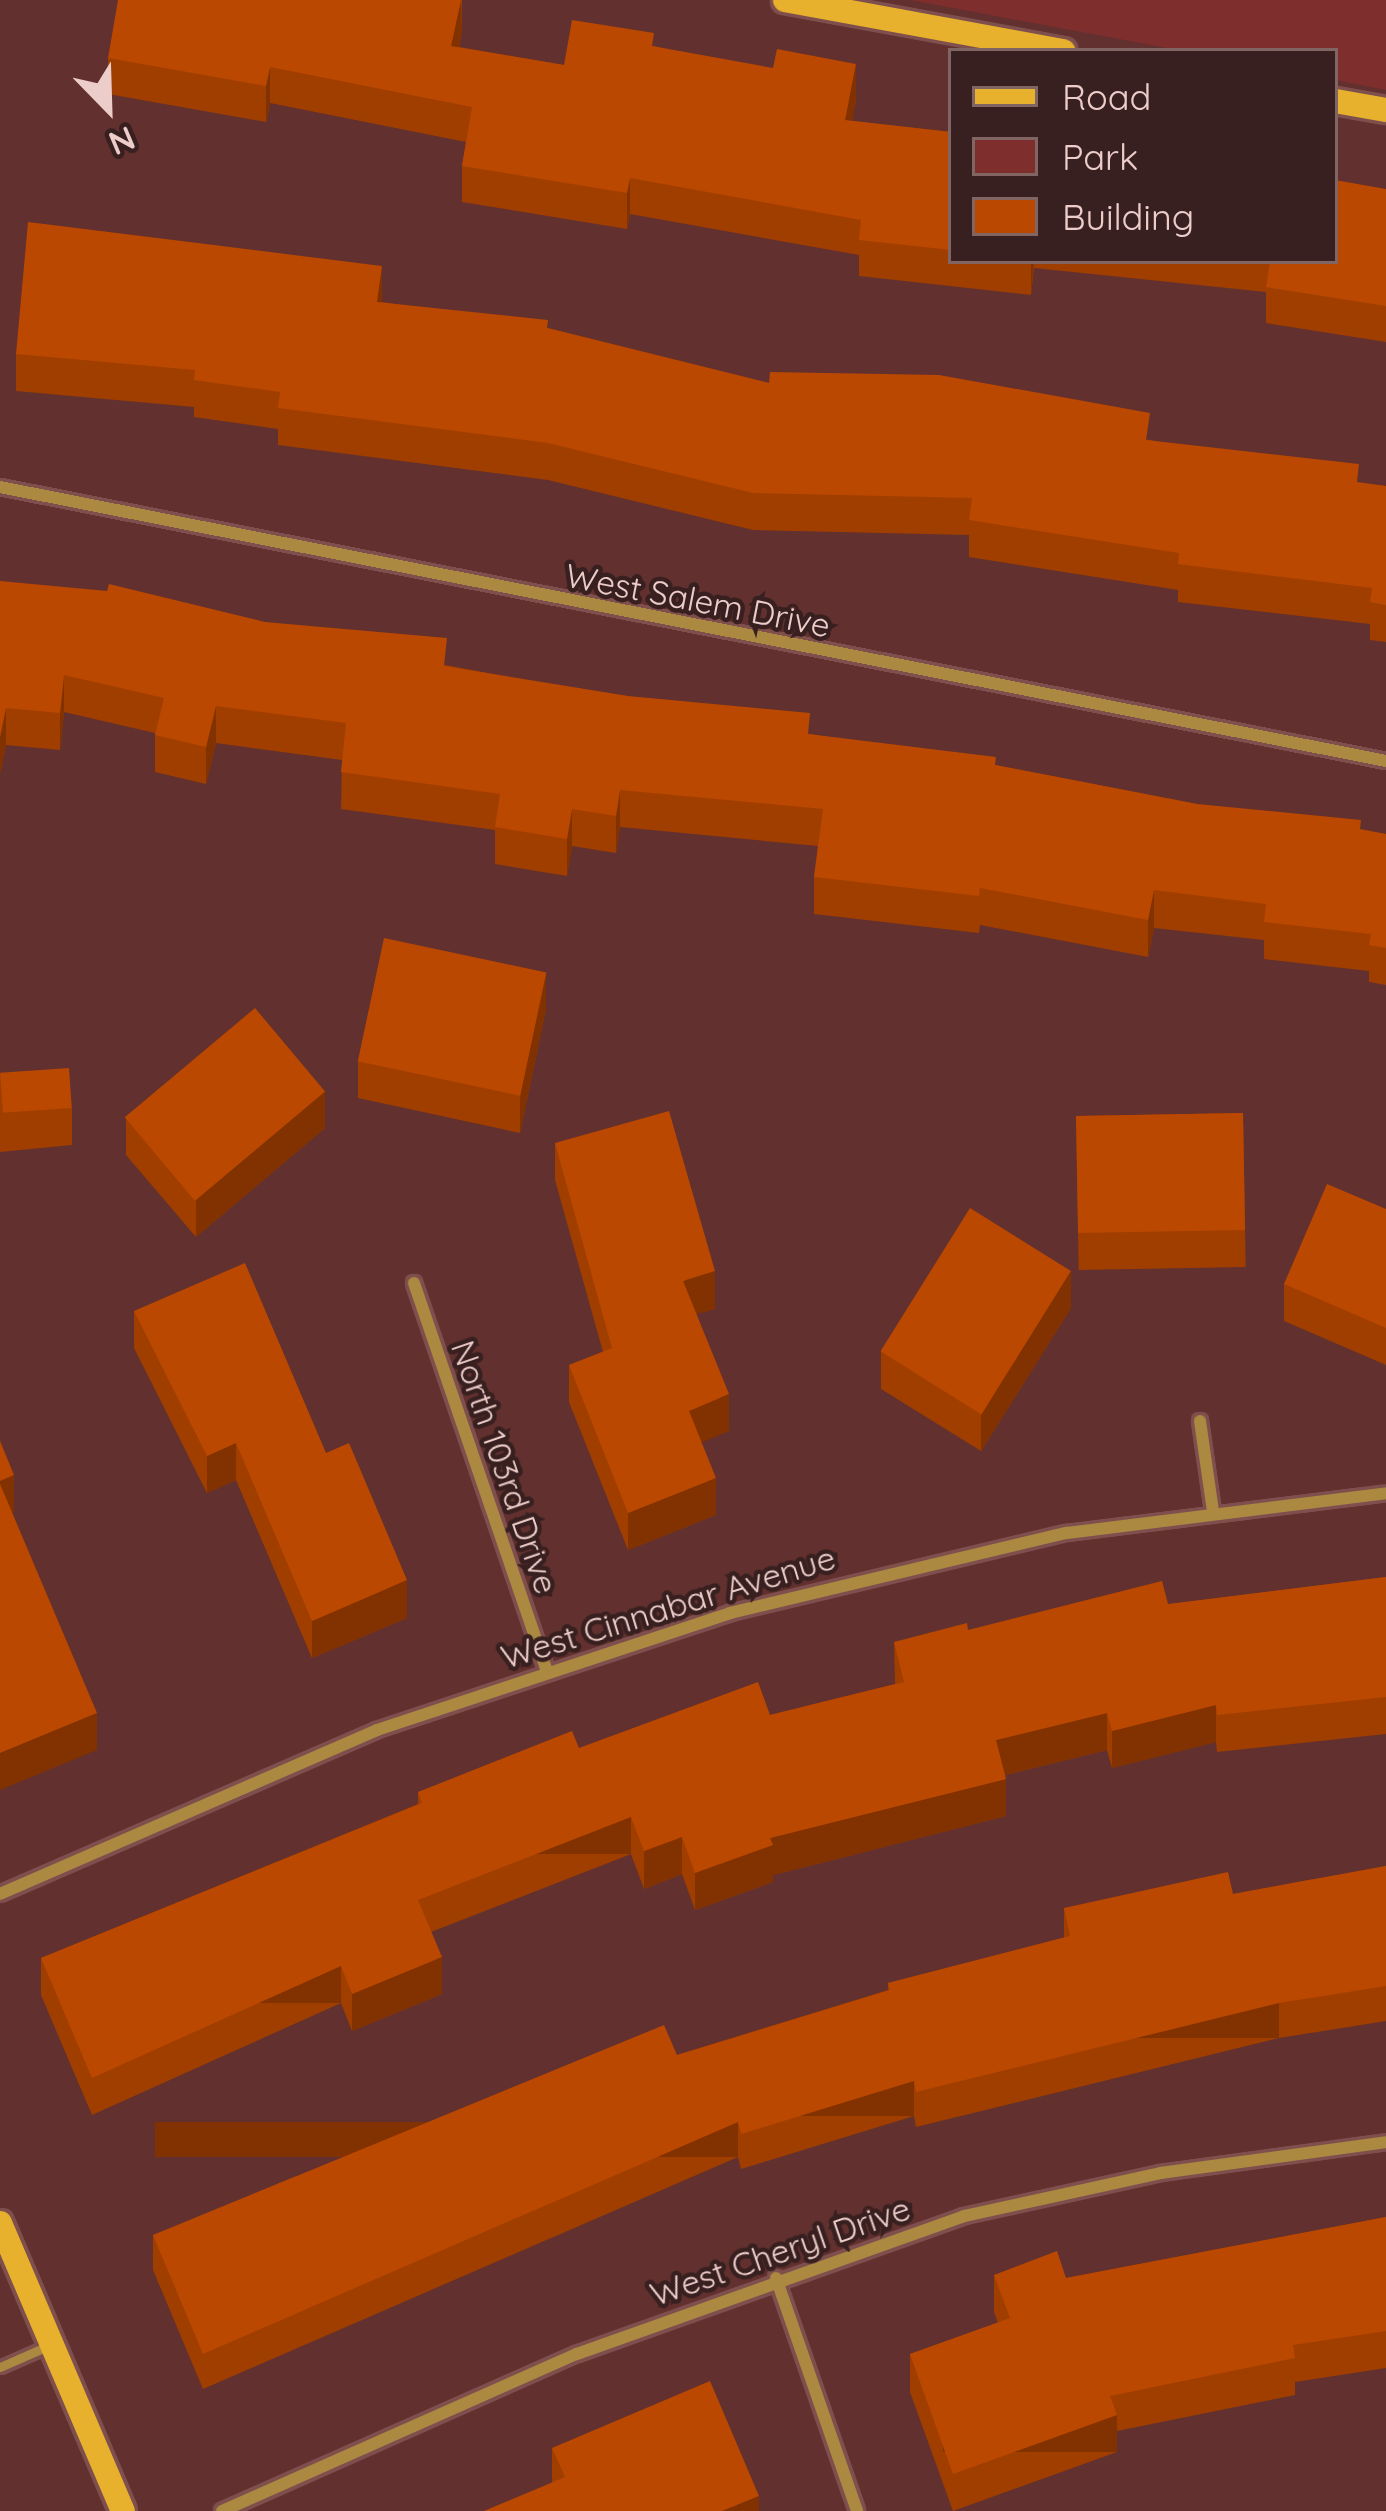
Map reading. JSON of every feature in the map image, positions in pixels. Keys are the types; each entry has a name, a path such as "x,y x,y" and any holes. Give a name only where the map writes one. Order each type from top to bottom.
{"street":[{"path":"785,0 1047,48"},
{"path":"1338,102 1386,110"},
{"name":"West Salem Drive","path":"0,488 1386,761"},
{"name":"North 103rd Drive","path":"414,1283 546,1668"},
{"path":"1200,1421 1213,1511"},
{"name":"West Cinnabar Avenue","path":"0,1894 376,1730 546,1668 921,1562 1213,1511 1386,1493"},
{"name":"West Cheryl Drive","path":"222,2511 577,2354 776,2278 1052,2197 1161,2173 1386,2142"},
{"path":"0,2223 123,2511"},
{"path":"776,2278 857,2511"}],"lane":[{"path":"0,2367 51,2345"}],"green space":[{"path":"910,0 1386,0 1386,90 1338,81 1338,48 1167,48"}],"building":[{"path":"118,0 461,0 451,46 564,65 572,20 654,33 652,46 773,68 777,49 856,64 845,120 948,132 948,250 859,240 861,220 630,178 627,193 462,166 472,107 270,67 266,86 108,58"},
{"path":"1338,181 1386,189 1386,306 1266,287 1270,264 1338,264"},
{"path":"28,222 382,266 377,302 548,320 547,328 769,383 770,372 939,375 1150,413 1146,440 1359,464 1357,482 1386,486 1386,605 1370,602 1372,588 1178,564 1179,553 969,520 972,498 753,493 548,443 278,408 280,392 194,380 195,370 16,354"},
{"path":"0,581 107,591 109,584 265,622 447,638 444,666 628,696 810,713 808,734 996,757 995,765 1197,804 1361,820 1360,829 1386,834 1386,948 1369,945 1371,934 1264,922 1266,904 1154,890 1148,920 980,888 979,896 814,877 823,809 620,790 616,816 572,809 567,839 495,827 500,794 341,772 346,723 216,706 206,747 155,735 164,698 64,675 60,713 6,708 0,737"},
{"path":"384,938 546,973 520,1096 358,1061"},
{"path":"255,1008 325,1091 195,1201 125,1117"},
{"path":"69,1068 72,1108 3,1113 0,1073"},
{"path":"669,1111 715,1271 683,1281 729,1394 689,1411 716,1478 628,1513 569,1365 612,1348 555,1143"},
{"path":"1243,1113 1245,1230 1078,1233 1076,1116"},
{"path":"1327,1184 1386,1209 1386,1328 1284,1284"},
{"path":"970,1208 1071,1271 981,1414 880,1351"},
{"path":"245,1263 326,1453 349,1443 407,1580 312,1621 236,1443 207,1456 134,1311"},
{"path":"0,1441 14,1475 0,1481"},
{"path":"0,1484 97,1713 0,1753"},
{"path":"1386,1577 1386,1697 1217,1715 1216,1705 1112,1731 1107,1713 996,1740 1006,1779 770,1838 773,1845 695,1873 682,1837 644,1851 631,1817 418,1900 442,1957 352,1994 341,1966 92,2078 41,1958 422,1803 418,1792 572,1731 579,1748 758,1682 770,1715 904,1682 894,1642 967,1623 968,1630 1162,1581 1168,1604"},
{"path":"1386,1866 1386,1986 1279,2003 916,2092 914,2081 741,2134 738,2122 203,2354 153,2235 664,2025 677,2055 890,1990 888,1983 1070,1936 1064,1908 1228,1872 1233,1894"},
{"path":"1386,2217 1386,2331 1293,2345 1295,2358 1110,2396 1117,2415 953,2474 910,2354 1010,2318 994,2275 1057,2251 1066,2278"},
{"path":"710,2381 759,2496 722,2511 484,2511 565,2477 552,2448"}]}
